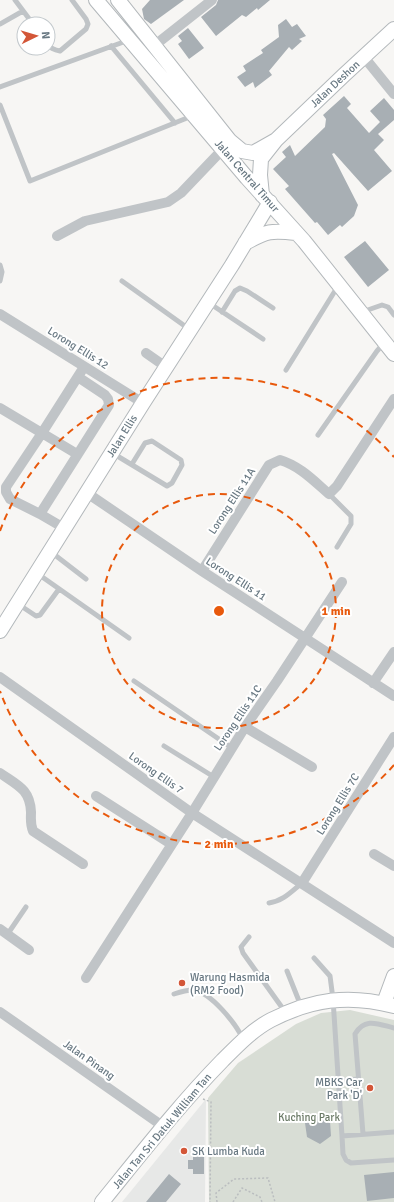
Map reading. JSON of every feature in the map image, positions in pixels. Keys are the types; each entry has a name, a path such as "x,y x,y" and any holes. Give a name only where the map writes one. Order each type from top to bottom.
{"main road":[{"name":"Jalan Central Timur","path":"96,0 296,233 394,354"},
{"name":"Jalan Central Timur","path":"118,0 230,141 242,151 253,153 276,140"},
{"name":"Jalan Deshon","path":"276,140 394,29"},
{"path":"266,199 260,175 261,159 276,140"},
{"name":"Jalan Ellis","path":"0,631 245,242 266,199"},
{"path":"245,242 264,233 277,231 296,233"},
{"path":"389,1004 394,976"},
{"name":"Jalan Tan Sri Datuk William Tan","path":"102,1202 190,1094 244,1040 270,1021 302,1007 333,999 389,1004"}],"street":[{"path":"155,45 212,0"},
{"path":"364,57 394,94"},
{"path":"57,236 84,221 168,202 181,193 224,149"},
{"name":"Lorong Ellis 12","path":"0,314 143,403"},
{"path":"146,353 166,367"},
{"path":"64,528 10,499 6,492 6,487 84,367"},
{"path":"40,514 108,404 108,399 105,395 78,377"},
{"path":"329,494 337,486 394,399"},
{"path":"1,411 77,454"},
{"name":"Lorong Ellis 11A","path":"202,571 269,465 280,460 289,463 299,468 329,494"},
{"name":"Lorong Ellis 11","path":"87,494 394,696"},
{"name":"Lorong Ellis 11C","path":"86,978 192,813 245,727 342,582"},
{"path":"374,683 394,652"},
{"name":"Lorong Ellis 7","path":"0,677 192,813 394,943"},
{"path":"245,727 312,767"},
{"name":"Lorong Ellis 7C","path":"302,883 394,737"},
{"path":"0,773 27,793 30,800 30,825 33,831 83,864"},
{"path":"96,796 171,844"},
{"path":"374,854 394,866"},
{"path":"4,932 30,950"},
{"name":"Jalan Pinang","path":"0,1012 164,1127"}],"lane":[{"path":"15,0 27,16"},
{"path":"56,50 60,51 86,29 88,24 72,0"},
{"path":"0,24 24,11"},
{"path":"0,87 129,39"},
{"path":"111,46 175,123"},
{"path":"0,105 30,181 194,115"},
{"path":"0,265 2,272 0,281"},
{"path":"122,281 190,330"},
{"path":"286,370 339,286"},
{"path":"222,312 235,291 240,288 273,308"},
{"path":"208,302 263,339"},
{"path":"361,313 382,305 388,307 394,315"},
{"path":"318,435 384,343"},
{"path":"112,452 166,486 172,483 182,465 181,460 152,441 144,443 132,464"},
{"path":"329,494 351,516 351,524 337,547"},
{"path":"50,551 86,579"},
{"path":"37,573 129,638"},
{"path":"18,604 36,616 40,615 59,589"},
{"path":"134,681 232,748"},
{"path":"164,746 214,777"},
{"path":"269,903 276,902 284,898 302,883"},
{"path":"4,932 26,907"},
{"path":"249,937 240,947 286,1014"},
{"path":"314,958 330,976 333,999 343,1154 346,1160 351,1163 394,1160"},
{"path":"288,971 302,1007"},
{"path":"174,994 193,990 202,992 220,1008 239,1030 244,1040"},
{"path":"363,1134 354,1034 358,1028 365,1023 373,1023 394,1028"},
{"path":"338,1081 358,1079"},
{"path":"342,1136 394,1132"}],"path":[{"path":"190,1094 211,1102 210,1202"},
{"path":"217,1202 216,1193 234,1179 268,1178 275,1202"},
{"path":"233,1202 242,1188 260,1197 262,1202"}],"shaded area":[{"name":"SK Lumba Kuda","path":"206,1099 205,1202 122,1202"}],"green space":[{"name":"Kuching Park","path":"350,1010 394,1020 394,1202 209,1202 208,1098 238,1063 296,1024 321,1013"}],"building":[{"path":"150,0 184,0 151,24 144,19 142,9"},
{"path":"218,0 270,0 258,10 257,8 246,17 242,15 216,36 201,17 216,5"},
{"path":"286,19 292,27 297,24 306,36 299,39 302,41 292,50 289,47 269,71 272,75 255,88 253,82 245,87 237,77 246,71 243,66 263,53 261,50 279,37 278,25"},
{"path":"188,28 204,48 189,59 178,44 182,41 178,36"},
{"path":"344,96 351,104 347,108 369,133 380,122 370,111 384,98 394,110 394,120 378,134 384,140 374,150 392,171 368,191 334,153 332,154 358,205 354,216 342,227 340,225 328,235 317,222 315,223 285,189 289,186 273,169 286,157 282,152 290,145 295,156 325,127 326,119 323,115"},
{"path":"365,241 389,270 368,287 344,257"},
{"path":"317,1115 330,1121 331,1136 320,1144 307,1137 305,1123"},
{"path":"204,1154 204,1174 193,1174 193,1169 188,1169 188,1160 193,1160 193,1155"},
{"path":"394,1172 394,1198 367,1201 364,1175"},
{"path":"169,1174 181,1184 166,1202 146,1202"}],"place":[{"name":"Warung Hasmida (RM2 Food)","path":"182,983"},
{"name":"MBKS Car Park 'D'","path":"370,1088"},
{"name":"SK Lumba Kuda","path":"184,1151"}]}
